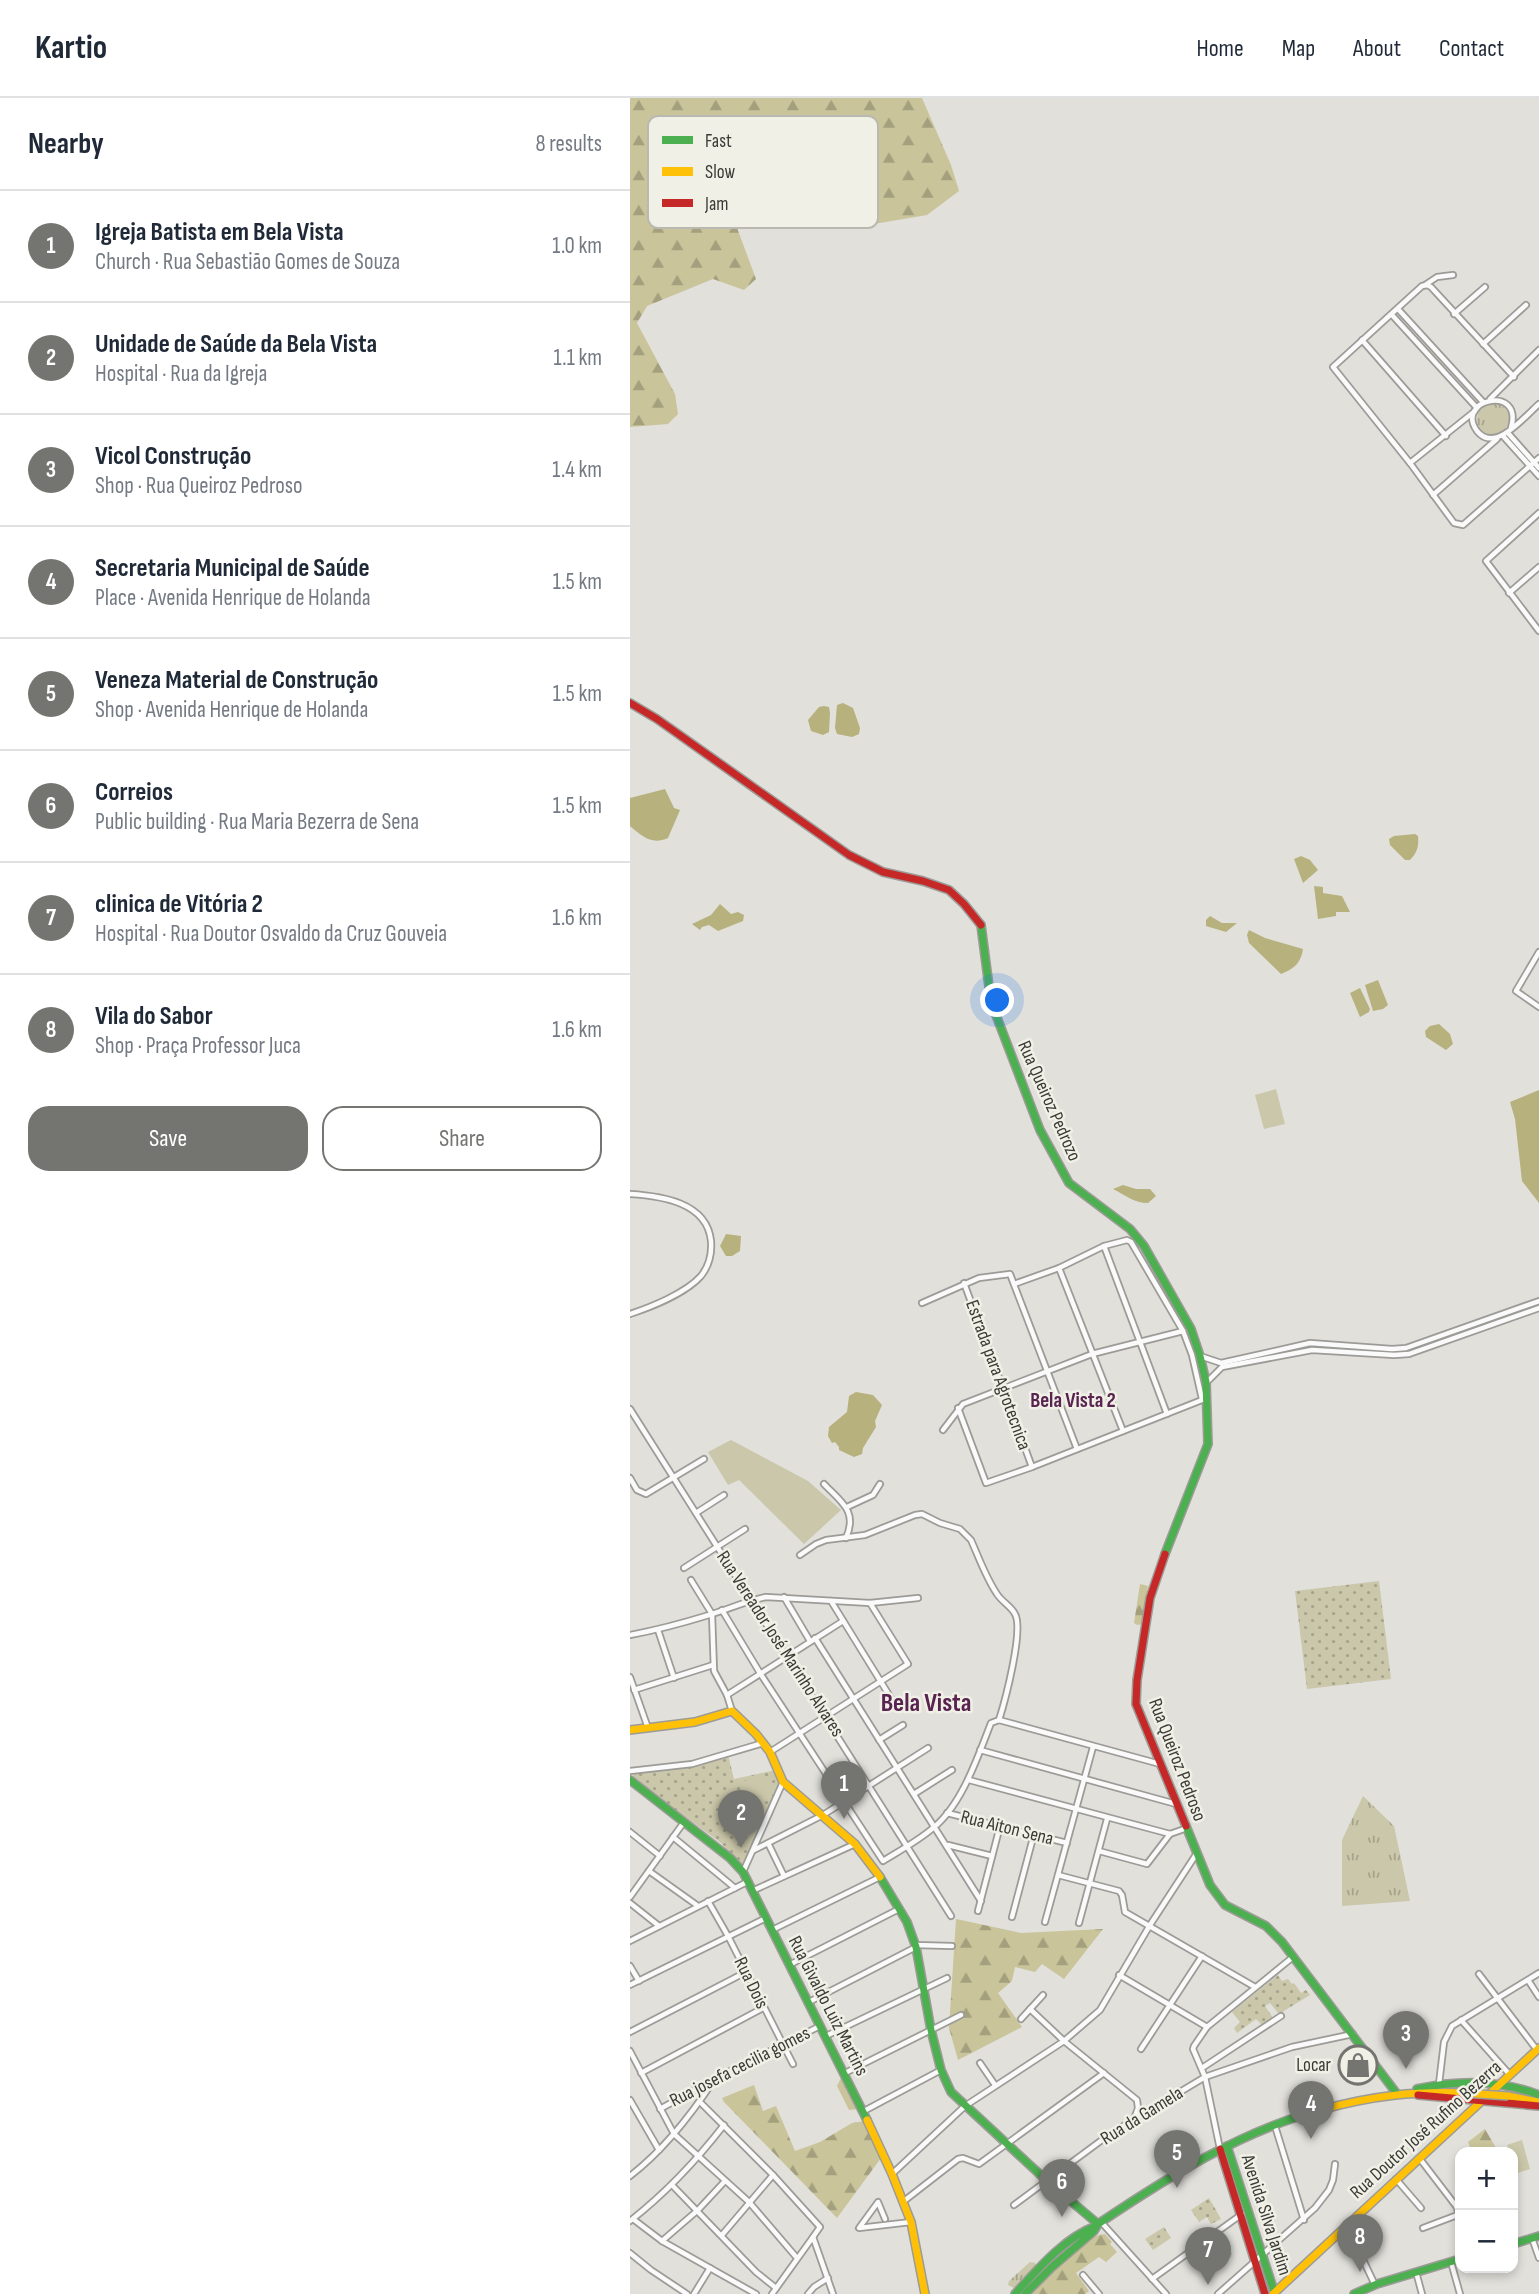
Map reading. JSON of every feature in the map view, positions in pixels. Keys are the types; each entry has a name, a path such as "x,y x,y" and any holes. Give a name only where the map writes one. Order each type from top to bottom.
{"street":[{"path":"1453,275 1437,277 1424,285 1333,367 1454,523 1463,525 1539,457"},
{"path":"1424,285 1431,287 1514,376"},
{"path":"1454,314 1485,287"},
{"path":"1483,344 1527,305"},
{"path":"1392,314 1476,410 1474,424 1480,434 1491,439 1505,434 1513,416 1507,405 1501,401 1486,401 1398,309"},
{"path":"1362,340 1446,436"},
{"path":"1410,463 1476,410 1539,350"},
{"path":"1433,495 1539,404"},
{"path":"1505,434 1532,464 1539,476"},
{"path":"1532,464 1539,467"},
{"path":"1538,626 1486,561 1539,513"},
{"path":"1510,593 1539,567"},
{"name":"Rua Queiroz Pedrozo","path":"630,703 657,719 849,855 883,872 949,890 964,904 981,925 991,1002 1041,1130 1069,1183 1130,1229 1144,1246 1187,1330"},
{"path":"1539,952 1516,991 1539,1007"},
{"path":"630,1195 666,1197 686,1207 705,1223 712,1252 702,1275 692,1284 651,1307 630,1314"},
{"path":"958,1408 986,1483 1205,1399 1187,1330 1131,1242 1123,1240 1014,1284"},
{"path":"1104,1247 1167,1414"},
{"path":"1059,1268 1123,1431"},
{"path":"922,1303 964,1283 987,1276 1010,1274 1077,1449"},
{"name":"Estrada para Agrotecnica","path":"964,1283 1032,1467"},
{"path":"1200,1356 1221,1363 1310,1343 1406,1348 1539,1301"},
{"path":"1206,1382 1222,1367 1312,1350 1409,1354 1539,1308"},
{"path":"943,1430 962,1404 1092,1354 1187,1330"},
{"name":"Rua Queiroz Pedroso","path":"1187,1330 1200,1356 1206,1382 1208,1444 1153,1586 1144,1627 1136,1704 1210,1885 1225,1905 1266,1926 1294,1956 1397,2094"},
{"name":"Rua Vereador José Marinho Alvares","path":"630,1409 951,1916"},
{"path":"630,1478 637,1490 646,1494 704,1459"},
{"path":"824,1484 847,1507 851,1517 846,1538"},
{"path":"847,1507 873,1495 880,1484"},
{"path":"696,1513 724,1495"},
{"path":"800,1555 826,1540 865,1535 915,1515 922,1514 960,1529 971,1540 997,1595 1013,1610 1018,1622 1010,1676 999,1720"},
{"path":"684,1568 745,1529"},
{"path":"691,1580 712,1614 715,1676 727,1695 732,1711 740,1716 770,1752 783,1782 855,1843 880,1877 907,1922 916,1946 941,2070 951,2092 1098,2224 1166,2294"},
{"path":"783,1597 854,1700 981,1901"},
{"path":"630,1635 658,1630 750,1600 783,1597 870,1603 918,1598"},
{"path":"831,1601 894,1703"},
{"path":"770,1752 908,1664 870,1603"},
{"path":"722,1610 883,1861 935,1827 947,1813 969,1780 993,1721 999,1720 1160,1764"},
{"path":"727,1695 843,1621"},
{"path":"658,1630 674,1678"},
{"path":"634,1690 713,1665"},
{"path":"630,1677 648,1728"},
{"path":"630,1730 695,1722 732,1711"},
{"path":"879,1740 903,1726"},
{"path":"630,1771 692,1764 762,1742"},
{"path":"1045,1922 1093,1746"},
{"path":"754,1850 823,1815 928,1748"},
{"path":"980,1749 1177,1804"},
{"path":"914,1794 952,1770"},
{"path":"630,1780 730,1858 744,1872 783,1782"},
{"path":"969,1780 1170,1834 1187,1828"},
{"name":"Rua Aiton Sena","path":"947,1813 1067,1843"},
{"path":"1079,1923 1107,1819"},
{"path":"630,1896 685,1822"},
{"path":"978,1911 1000,1826"},
{"path":"630,1832 660,1856"},
{"path":"1012,1917 1034,1834"},
{"path":"1098,1851 1147,1864 1170,1834"},
{"path":"673,1838 735,1888"},
{"path":"768,1843 784,1876"},
{"path":"752,1891 855,1843"},
{"path":"947,1844 992,1856"},
{"path":"892,2174 965,2106 1064,2041 1100,2010 1196,1853"},
{"path":"649,1871 698,1906"},
{"name":"Rua Givaldo Luiz Martins","path":"744,1872 864,2110 892,2174 911,2222 925,2294"},
{"path":"1058,1875 1119,1891 1125,1912 1255,1987"},
{"path":"772,1930 880,1877"},
{"path":"630,1941 747,1882"},
{"name":"Rua Dois","path":"708,1901 793,2064"},
{"path":"630,1903 660,1927"},
{"path":"791,1964 899,1909"},
{"path":"630,1986 766,1918"},
{"path":"809,2001 916,1946 952,1946"},
{"path":"1141,2049 1202,1956"},
{"path":"1224,2147 1205,2077 1193,2049 1207,2027 1294,1956"},
{"path":"630,1966 639,1982"},
{"path":"630,2032 746,1972"},
{"path":"1439,2084 1444,2042 1452,2026 1539,1973"},
{"path":"1479,1974 1538,2049"},
{"path":"1119,1975 1207,2027"},
{"path":"826,2036 947,1978"},
{"path":"1528,1980 1539,1997"},
{"path":"1021,2019 1043,1995"},
{"path":"641,2073 763,2008"},
{"path":"1030,2009 1064,2041 1137,2099 1138,2108 1134,2120"},
{"path":"845,2073 961,2015"},
{"path":"1202,2068 1280,2016"},
{"path":"1461,2020 1510,2075"},
{"name":"Rua josefa cecilia gomes","path":"660,2109 820,2026"},
{"name":"Rua da Gamela","path":"1014,2205 1110,2134 1205,2077 1269,2053 1354,2034"},
{"name":"Rua Doutor José Rufino Bezerra","path":"1274,2294 1538,2049"},
{"path":"630,2051 674,2134 749,2202 797,2258"},
{"path":"980,2063 995,2085"},
{"path":"864,2110 941,2070"},
{"path":"904,2202 958,2158 979,2164 1104,2073"},
{"path":"630,2176 674,2134 716,2078"},
{"path":"1407,2093 1439,2084 1519,2088 1539,2095"},
{"path":"1015,2294 1089,2227 1224,2147 1275,2126 1349,2103 1407,2093 1464,2092 1508,2096 1539,2104"},
{"path":"1407,2093 1425,2097 1539,2104"},
{"path":"630,2100 659,2150"},
{"path":"700,2102 773,2175 820,2227 772,2294"},
{"path":"724,2125 673,2185 632,2220 662,2241 757,2294"},
{"path":"1275,2126 1304,2220"},
{"name":"Avenida Silva Jardim","path":"1224,2147 1265,2294"},
{"path":"1420,2159 1457,2210"},
{"path":"1218,2294 1304,2220 1329,2190 1335,2165"},
{"path":"723,2235 773,2175"},
{"path":"1396,2179 1422,2208"},
{"path":"662,2241 698,2210 725,2181"},
{"path":"673,2185 757,2272 776,2288"},
{"path":"886,2219 878,2202 859,2228 911,2222"},
{"path":"1152,2279 1244,2213"},
{"name":"Avenida Silva Jardim","path":"1244,2213 1274,2294"},
{"path":"1423,2228 1455,2217"},
{"path":"1025,2294 1094,2231 1098,2224"},
{"path":"1346,2225 1374,2285"},
{"path":"813,2237 833,2294"},
{"path":"1518,2242 1536,2237 1539,2258"},
{"path":"630,2253 650,2270 687,2294"},
{"path":"1354,2294 1374,2285 1455,2261"},
{"path":"1451,2262 1460,2294"},
{"path":"694,2294 710,2268"},
{"path":"1416,2272 1422,2294"},
{"path":"1083,2275 1099,2294"},
{"path":"808,2294 828,2278"}],"green space":[{"path":"630,98 922,98 951,165 959,191 927,215 878,223 878,116 648,116 648,228 737,228 756,279 744,290 713,279 647,306 637,323 675,394 678,414 668,424 630,427"},
{"path":"1493,403 1504,408 1509,419 1504,430 1493,435 1482,430 1477,419 1482,408"},
{"path":"1276,1089 1285,1124 1264,1129 1255,1095"},
{"path":"731,1440 808,1481 841,1510 804,1544 739,1480 728,1485 708,1452"},
{"path":"1379,1581 1391,1679 1307,1689 1295,1591"},
{"path":"1140,1584 1148,1586 1142,1624 1137,1625 1134,1623"},
{"path":"728,1755 734,1779 776,1770 780,1784 743,1864 721,1843 633,1776 634,1772 688,1767"},
{"path":"768,1776 772,1794 743,1800 739,1782"},
{"path":"1363,1796 1394,1826 1410,1901 1342,1906 1342,1840"},
{"path":"956,1919 1021,1933 1103,1929 1064,1979 1042,1964 1035,1972 1015,1967 1012,1981 998,1993 1022,2027 958,2060 949,2028"},
{"path":"1278,1975 1282,1981 1288,1979 1294,1983 1301,1993 1306,1990 1310,1995 1279,2014 1270,2003 1265,2006 1273,2018 1262,2025 1256,2019 1237,2033 1234,2028 1240,2022 1232,2012"},
{"path":"843,2074 859,2109 849,2110 837,2086"},
{"path":"754,2085 763,2111 776,2106 795,2151 820,2142 852,2123 865,2121 881,2158 837,2218 722,2098"},
{"path":"1485,2129 1495,2147 1470,2147 1468,2142"},
{"path":"1522,2140 1530,2169 1518,2173 1518,2147 1507,2145"},
{"path":"1209,2198 1221,2219 1211,2224 1207,2217 1199,2222 1191,2210"},
{"path":"1164,2227 1171,2238 1153,2250 1145,2239"},
{"path":"1105,2234 1117,2252 1106,2262 1099,2257 1076,2273 1089,2291 1085,2294 1032,2294 1076,2249 1086,2241"},
{"path":"1217,2243 1223,2249 1227,2247 1232,2253 1231,2257 1221,2264 1209,2248"},
{"path":"1030,2262 1035,2263 1037,2268 1014,2288 1008,2285 1009,2281"}],"shaded area":[{"path":"843,703 853,708 860,728 859,734 852,737 837,734 835,728 837,705"},
{"path":"819,707 829,707 830,713 829,732 823,735 811,731 808,720"},
{"path":"665,789 674,808 680,810 668,838 652,840 630,826 630,798"},
{"path":"1415,834 1418,836 1417,849 1410,860 1405,860 1390,845 1389,839"},
{"path":"1301,856 1310,860 1318,870 1303,883 1294,859"},
{"path":"1314,886 1323,887 1323,893 1342,896 1350,912 1336,912 1336,916 1318,919"},
{"path":"720,904 731,914 738,912 744,915 743,921 718,931 709,925 700,930 692,924 711,915"},
{"path":"1210,916 1222,923 1237,923 1226,932 1206,926 1206,920"},
{"path":"1249,930 1265,938 1303,949 1299,962 1281,974 1249,943"},
{"path":"1378,980 1388,1005 1373,1011 1365,985"},
{"path":"1360,988 1370,1009 1360,1017 1350,993"},
{"path":"1439,1024 1450,1034 1453,1044 1446,1050 1426,1037 1425,1031 1430,1026"},
{"path":"1539,1090 1539,1203 1522,1181 1515,1119 1510,1102"},
{"path":"1123,1185 1150,1189 1156,1196 1148,1203 1138,1202 1113,1189"},
{"path":"726,1234 741,1236 740,1251 732,1256 726,1256 720,1246"},
{"path":"856,1392 873,1395 882,1405 875,1421 876,1427 862,1454 854,1457 839,1450 828,1436 829,1427 847,1412 849,1396"}],"traffic: fast":[{"path":"981,925 991,1002 1040,1130 1069,1183 1130,1229 1144,1246 1191,1329 1200,1356 1206,1382 1208,1444 1165,1554"},
{"path":"630,1780 730,1858 743,1872 867,2120"},
{"path":"1186,1826 1210,1885 1225,1905 1266,1926 1282,1942 1397,2094"},
{"path":"880,1877 907,1922 916,1947 931,2030 941,2070 951,2092 1098,2224"},
{"path":"1417,2089 1478,2083 1509,2086 1539,2095"},
{"path":"1025,2294 1094,2231 1098,2224 1151,2189 1235,2142 1264,2129 1324,2109"},
{"path":"1227,2146 1275,2294"},
{"path":"1015,2294 1062,2246 1096,2226"},
{"path":"1518,2242 1539,2236"},
{"path":"1354,2294 1377,2284 1455,2261"}],"traffic: slow":[{"path":"630,1730 695,1722 732,1711 770,1752 783,1782 855,1844 880,1877"},
{"path":"1273,2294 1539,2048"},
{"path":"1324,2109 1393,2095 1464,2093"},
{"path":"1464,2093 1508,2096"},
{"path":"1508,2096 1538,2102"},
{"path":"867,2120 911,2222 925,2294"}],"traffic: jam":[{"path":"630,703 657,719 849,855 883,872 949,890 981,925"},
{"path":"1165,1554 1150,1598 1137,1680 1136,1704 1186,1826"},
{"path":"1418,2095 1539,2106"},
{"path":"1220,2149 1265,2294"}],"place":[{"name":"Igreja Batista em Bela Vista","path":"844,1819"},
{"name":"Unidade de Saúde da Bela Vista","path":"741,1848"},
{"name":"Locar","path":"1358,2065"},
{"name":"Vicol Construção","path":"1406,2069"},
{"name":"Secretaria Municipal de Saúde","path":"1311,2139"},
{"name":"Veneza Material de Construção","path":"1177,2188"},
{"name":"Correios","path":"1062,2217"},
{"name":"Vila do Sabor","path":"1360,2272"},
{"name":"clinica de Vitória 2","path":"1208,2285"}],"district":[{"name":"Bela Vista 2","path":"1073,1400"},
{"name":"Bela Vista","path":"926,1703"}]}
